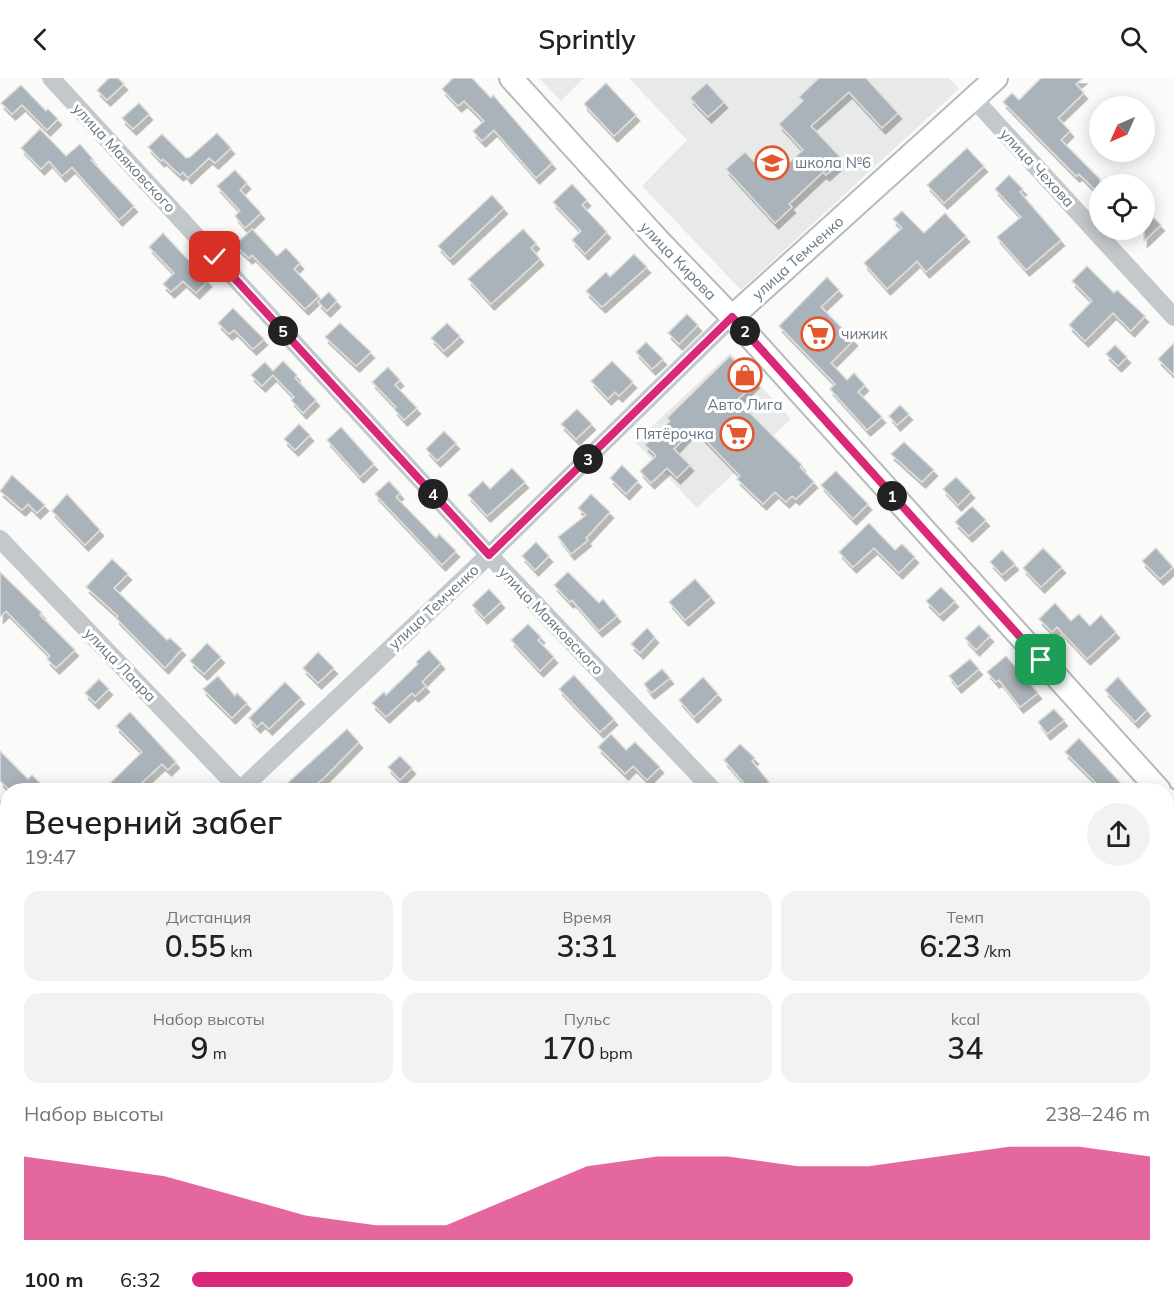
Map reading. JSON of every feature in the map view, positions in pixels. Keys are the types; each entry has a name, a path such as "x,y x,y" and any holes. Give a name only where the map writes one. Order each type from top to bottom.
{"main road":[{"name":"улица Кирова","path":"511,78 658,240 732,317 1153,783"},
{"name":"улица Темченко","path":"732,317 996,78"}],"street":[{"name":"улица Маяковского","path":"51,78 489,555 706,783"},
{"name":"улица Чехова","path":"974,99 1174,317"},
{"name":"улица Темченко","path":"247,783 489,555 732,317"},
{"name":"улица Лаара","path":"0,539 233,783"}],"shaded area":[{"path":"539,78 584,78 561,101"},
{"name":"школа №6","path":"629,78 949,78 959,89 741,290 642,186 687,140"},
{"path":"730,353 791,419 697,508 635,442"}],"building":[{"path":"109,78 118,78 124,84 107,100 97,90"},
{"path":"453,78 472,78 491,98 493,95 552,163 536,178 494,130 482,141 473,131 484,121 464,101 458,106 442,89"},
{"path":"819,78 866,78 898,113 882,128 849,92 811,126 843,160 826,175 823,172 789,204 792,207 775,223 726,169 745,152 771,179 803,150 779,124 803,101 799,97"},
{"path":"1041,78 1083,78 1076,84 1084,93 1058,118 1070,131 1061,140 1095,174 1089,174 1089,184 1079,174 1076,176 1003,102 1012,93 1019,100"},
{"path":"606,83 636,115 614,136 584,104"},
{"path":"707,83 724,102 708,117 690,98"},
{"path":"21,85 46,111 48,109 58,119 47,130 22,105 12,114 1,103"},
{"path":"139,103 149,114 133,129 122,118"},
{"path":"40,129 66,156 80,144 93,159 91,160 134,206 119,220 72,167 62,176 49,161 41,169 21,148"},
{"path":"217,133 231,148 215,163 209,158 188,178 183,172 180,175 163,159 161,161 148,147 162,134 186,158"},
{"path":"967,148 984,166 944,203 927,185"},
{"path":"235,170 247,183 240,190 261,213 245,228 235,216 240,211 217,186"},
{"path":"1009,175 1023,189 1020,192 1061,240 1026,270 997,237 1021,217 995,189"},
{"path":"572,184 587,200 582,205 607,232 585,254 572,240 581,231 553,202"},
{"path":"492,195 504,208 450,259 438,246"},
{"path":"902,211 924,233 945,213 966,236 926,272 917,261 887,289 864,263 902,228 893,219"},
{"path":"1155,219 1161,225 1155,231"},
{"path":"252,229 277,256 286,248 300,263 294,269 319,296 305,309 252,255 249,258 235,245"},
{"path":"523,229 536,243 531,248 540,259 491,304 468,279"},
{"path":"163,233 208,281 196,293 183,281 171,292 163,284 174,273 149,247"},
{"path":"634,254 647,267 602,307 586,291 606,272 610,277"},
{"path":"1087,266 1114,293 1117,290 1145,316 1131,331 1113,313 1085,341 1069,325 1092,301 1072,281"},
{"path":"827,277 839,290 821,307 854,340 831,363 847,380 854,373 865,385 858,392 882,417 867,430 830,389 835,384 779,326"},
{"path":"329,292 337,301 327,311 318,302"},
{"path":"233,308 264,339 253,349 234,330 229,334 218,323"},
{"path":"687,314 698,325 679,344 668,333"},
{"path":"340,323 371,352 356,366 325,337"},
{"path":"447,323 460,336 444,351 431,338"},
{"path":"646,342 663,359 652,369 636,352"},
{"path":"1174,343 1174,375 1158,359"},
{"path":"1115,345 1127,357 1118,366 1106,354"},
{"path":"730,356 756,382 737,400 802,465 800,467 814,482 796,499 792,496 786,502 775,492 763,504 737,479 740,476 694,428 674,449 690,465 677,478 667,468 651,483 640,471 656,456 645,445 670,421 667,418"},
{"path":"283,361 297,375 295,378 316,400 303,413 291,400 294,397 273,375 262,386 251,375 265,362 273,371"},
{"path":"612,361 633,382 619,396 615,392 608,399 591,381"},
{"path":"388,367 400,380 395,385 417,408 404,420 394,409 396,407 372,382"},
{"path":"900,405 909,414 897,425 889,416"},
{"path":"577,409 592,424 576,439 561,424"},
{"path":"299,424 310,435 295,450 284,439"},
{"path":"341,427 374,464 360,477 327,440"},
{"path":"444,431 456,443 437,461 426,449"},
{"path":"904,442 934,470 922,482 891,454"},
{"path":"622,465 638,481 626,494 610,478"},
{"path":"512,468 525,482 487,516 468,495 483,481 490,489"},
{"path":"836,471 868,504 853,519 821,485"},
{"path":"12,475 45,505 37,513 28,504 22,510 0,491"},
{"path":"956,477 971,492 958,505 943,489"},
{"path":"389,481 400,493 396,497 436,538 439,534 456,551 442,565 375,494"},
{"path":"67,494 100,530 85,545 52,511"},
{"path":"591,494 610,512 586,538 588,540 571,554 558,537 586,515 578,508"},
{"path":"972,506 986,520 969,536 955,522"},
{"path":"869,523 895,550 902,544 915,557 899,573 874,548 853,567 839,552"},
{"path":"536,542 549,556 535,570 522,556"},
{"path":"1043,548 1062,567 1041,587 1023,568"},
{"path":"1156,548 1173,567 1160,579 1142,561"},
{"path":"1002,550 1015,564 1002,575 990,562"},
{"path":"112,559 128,574 114,588 167,640 170,638 182,649 165,668 116,618 118,616 86,587"},
{"path":"0,572 42,613 40,615 75,650 56,668 47,659 50,656 6,611 0,617"},
{"path":"568,572 599,603 603,599 617,616 599,631 572,600 570,602 554,585"},
{"path":"695,579 711,597 685,620 669,602"},
{"path":"941,587 955,601 940,615 926,601"},
{"path":"489,589 501,602 484,618 472,605"},
{"path":"1055,603 1071,621 1079,614 1090,626 1101,615 1116,632 1087,659 1057,627 1052,632 1039,619"},
{"path":"528,624 541,637 538,640 554,657 540,671 511,640"},
{"path":"979,625 990,636 976,650 965,638"},
{"path":"647,628 655,637 640,653 631,644"},
{"path":"207,643 221,657 204,674 190,661"},
{"path":"429,650 441,663 422,682 426,686 415,696 412,693 386,717 372,703 384,692 386,695"},
{"path":"318,652 334,668 318,683 303,668"},
{"path":"1006,656 1038,693 1020,707 999,680 996,682 987,672"},
{"path":"970,659 979,669 958,687 949,676"},
{"path":"662,669 670,678 651,693 644,684"},
{"path":"574,675 614,719 600,732 559,689"},
{"path":"218,676 235,696 237,693 247,703 232,718 203,689"},
{"path":"703,677 718,694 694,717 679,700"},
{"path":"1118,677 1147,710 1135,722 1105,690"},
{"path":"99,679 109,689 95,703 85,693"},
{"path":"285,682 301,698 269,729 262,722 257,727 249,718"},
{"path":"1054,709 1064,720 1047,734 1038,722"},
{"path":"130,712 176,762 168,770 162,764 142,783 110,783 142,752 116,726"},
{"path":"347,729 359,742 318,783 288,783"},
{"path":"611,734 626,750 635,742 660,767 647,780 633,766 625,774 598,747"},
{"path":"1079,738 1121,783 1096,783 1065,752"},
{"path":"740,744 755,758 752,761 769,782 744,783 724,760"},
{"path":"0,751 28,779 32,775 40,783 2,783 0,781"},
{"path":"400,756 412,768 400,780 388,767"}],"place":[{"name":"школа №6","path":"772,163"},
{"name":"чижик","path":"818,334"},
{"name":"Авто Лига","path":"745,375"},
{"name":"Пятёрочка","path":"737,434"}],"route":[{"path":"215,257 489,555 732,317 1041,660"}]}
